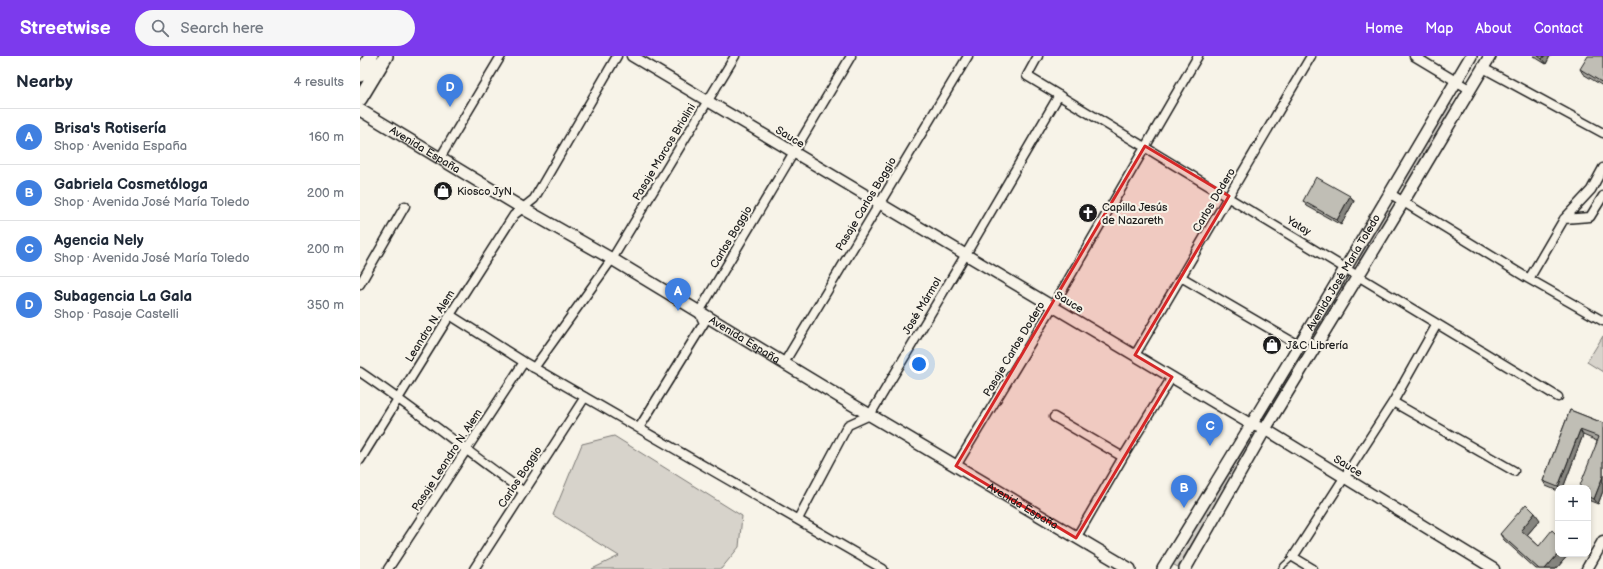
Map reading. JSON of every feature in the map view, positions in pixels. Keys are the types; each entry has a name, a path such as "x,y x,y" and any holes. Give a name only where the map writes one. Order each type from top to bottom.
{"main road":[{"path":"360,75 371,56"},
{"path":"360,99 386,56"},
{"name":"Avenida José María Toledo","path":"1163,569 1252,425 1298,345 1471,56"},
{"name":"Avenida José María Toledo","path":"1185,569 1265,429 1490,56"},
{"name":"Avenida España","path":"360,110 1130,569"}],"street":[{"path":"440,158 501,56"},
{"name":"Leandro N. Alem","path":"360,460 514,215 524,209 534,199 617,56"},
{"name":"Sauce","path":"632,56 1252,425 1265,429 1491,568"},
{"name":"Pasaje Marcos Briolini","path":"612,259 735,56"},
{"name":"Carlos Boggio","path":"699,312 851,56"},
{"name":"Pasaje Carlos Boggio","path":"784,363 968,56"},
{"name":"Yatay","path":"1038,56 1027,76 1229,196 1558,397"},
{"name":"Pasaje Carlos Dodero","path":"956,466 1142,156 1145,146 1198,56"},
{"name":"Carlos Dodero","path":"1135,355 1311,56"},
{"path":"1414,56 1469,89"},
{"path":"1483,68 1603,133"},
{"name":"José Mármol","path":"870,415 1059,94"},
{"path":"1529,279 1564,219 1591,190 1603,168"},
{"path":"1389,193 1529,279 1603,321"},
{"path":"1564,219 1590,217 1603,196"},
{"path":"360,284 405,206"},
{"path":"534,368 612,259"},
{"path":"1181,277 1298,345"},
{"path":"639,428 704,324 699,312"},
{"path":"450,315 534,368 883,569"},
{"path":"1313,569 1293,557 1393,402 1437,324"},
{"name":"Pasaje Leandro N. Alem","path":"388,569 524,362"},
{"path":"360,372 399,399 466,451 524,492"},
{"path":"1076,538 1172,377"},
{"name":"Carlos Boggio","path":"474,569 585,397"},
{"path":"1393,402 1514,472"},
{"path":"798,519 848,425 870,415"},
{"path":"1054,417 1123,457"},
{"path":"1586,569 1603,541"}],"lane":[{"path":"1281,569 1284,564 1293,557"}],"highlighted area":[{"path":"1145,146 1229,196 1135,355 1172,377 1076,538 956,466"}],"shaded area":[{"path":"1449,103 1453,106 1405,187 1401,184"},
{"path":"1385,208 1390,212 1360,260 1355,256"},
{"path":"1341,283 1346,285 1268,416 1264,413"},
{"path":"1603,336 1603,372 1587,362"},
{"path":"1249,435 1254,438 1178,567 1172,564"},
{"path":"614,436 742,516 739,547 721,569 592,569 619,556 553,515 582,444"}],"building":[{"path":"1588,56 1603,56 1603,83 1580,69"},
{"path":"1316,177 1350,196 1337,220 1303,201"},
{"path":"1570,410 1603,423 1603,476 1594,499 1591,498 1591,485 1580,485 1599,437 1580,430 1559,485 1555,486 1543,481"},
{"path":"1526,504 1535,513 1521,530 1539,546 1552,530 1555,533 1555,557 1545,569 1539,569 1500,534"}],"place":[{"name":"Subagencia La Gala","path":"450,107"},
{"name":"Kiosco JyN","path":"443,191"},
{"name":"Capilla Jesús de Nazareth","path":"1088,213"},
{"name":"Brisa's Rotisería","path":"678,311"},
{"name":"J&C Librería","path":"1272,345"},
{"name":"Agencia Nely","path":"1210,446"},
{"name":"Gabriela Cosmetóloga","path":"1184,508"}]}
